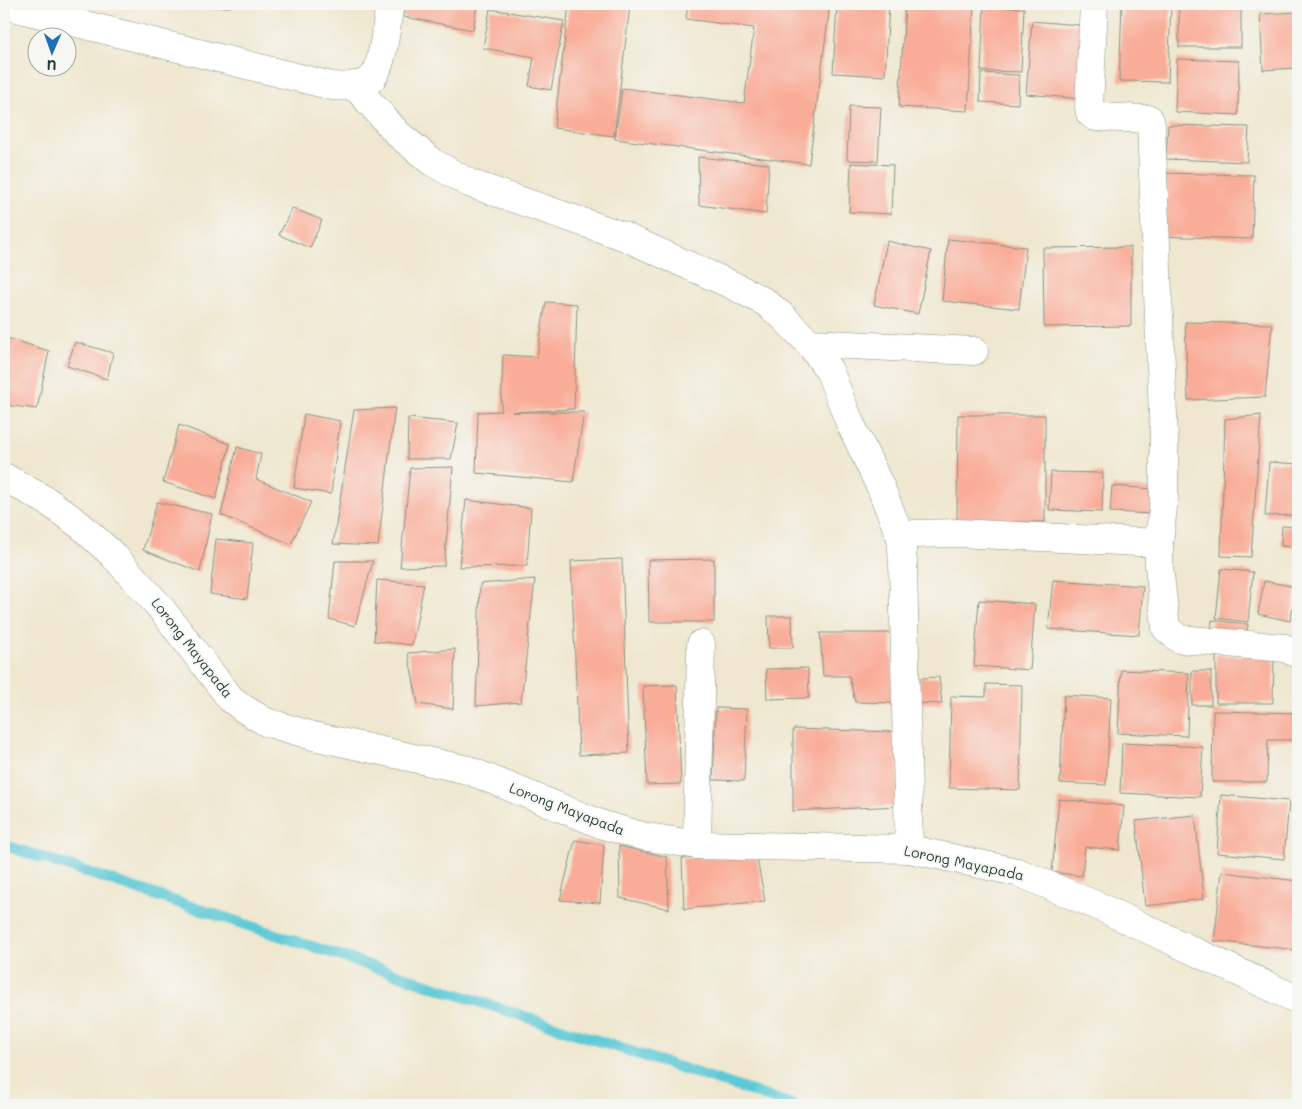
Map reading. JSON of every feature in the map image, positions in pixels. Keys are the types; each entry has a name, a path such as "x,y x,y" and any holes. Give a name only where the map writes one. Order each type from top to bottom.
{"street":[{"path":"4,5 332,86 349,87 364,83 373,77 383,44 390,4"},
{"path":"1094,4 1090,113 1095,117 1144,119 1149,120 1151,124 1164,439 1164,498 1158,543 1166,628 1179,639 1285,648 1298,654"},
{"path":"354,85 398,134 432,162 469,183 623,236 701,270 765,302 809,343 830,370 850,423 881,488 901,538 909,849"},
{"path":"809,343 974,351"},
{"name":"Lorong Mayapada","path":"4,477 47,501 80,525 114,555 160,607 230,698 266,722 313,736 468,770 603,825 642,836 697,844 909,849 1017,872 1098,906 1298,1000"},
{"path":"901,538 914,534 958,533 1158,543"},
{"path":"697,844 701,644"}],"building":[{"path":"160,4 230,4 230,7 160,7"},
{"path":"276,4 293,4 292,8"},
{"path":"406,4 477,4 473,30 404,17"},
{"path":"552,4 565,4 564,8"},
{"path":"569,4 615,4 630,6 614,136 554,128"},
{"path":"688,4 830,4 809,164 615,139 622,88 744,103 754,28 686,19"},
{"path":"837,4 889,4 885,76 833,73"},
{"path":"905,4 974,4 968,111 899,107"},
{"path":"1122,4 1171,4 1168,82 1119,81"},
{"path":"1179,4 1241,4 1241,47 1179,47"},
{"path":"984,7 1024,8 1021,72 981,71"},
{"path":"490,9 564,21 551,90 529,86 534,57 483,48"},
{"path":"1298,12 1298,68 1263,70 1260,14"},
{"path":"1032,21 1090,26 1083,99 1026,94"},
{"path":"1177,59 1239,61 1238,115 1175,112"},
{"path":"981,73 1019,75 1018,104 980,102"},
{"path":"849,106 881,107 878,161 847,160"},
{"path":"1168,125 1249,127 1247,162 1166,159"},
{"path":"698,157 769,164 766,214 699,205"},
{"path":"851,163 893,165 891,214 849,212"},
{"path":"1159,173 1254,175 1252,239 1157,236"},
{"path":"292,208 322,220 310,248 279,235"},
{"path":"948,239 1026,247 1019,309 942,301"},
{"path":"887,241 931,251 918,314 874,305"},
{"path":"1131,247 1131,326 1044,327 1043,248"},
{"path":"546,302 577,304 574,409 512,412 584,412 573,482 476,473 478,412 501,411 503,355 537,357"},
{"path":"1185,322 1272,324 1265,397 1188,400"},
{"path":"4,337 49,351 37,409 4,405"},
{"path":"75,342 113,353 107,379 67,366"},
{"path":"395,408 378,546 333,544 354,410"},
{"path":"304,414 340,421 331,494 294,488"},
{"path":"958,415 1045,415 1045,522 957,522"},
{"path":"1261,415 1251,557 1221,556 1225,419"},
{"path":"408,418 458,423 451,459 407,459"},
{"path":"179,425 230,444 216,499 163,482"},
{"path":"237,447 261,454 256,479 311,502 291,544 221,515"},
{"path":"1269,462 1298,464 1298,515 1265,516"},
{"path":"453,467 444,566 400,567 410,468"},
{"path":"1051,472 1103,473 1102,512 1049,510"},
{"path":"1112,486 1155,489 1154,514 1110,512"},
{"path":"466,500 531,508 527,566 459,567"},
{"path":"157,502 212,514 200,572 143,550"},
{"path":"1282,526 1298,527 1298,547 1281,546"},
{"path":"216,539 253,543 247,599 210,594"},
{"path":"622,559 629,753 579,755 571,561"},
{"path":"714,559 714,622 649,622 648,560"},
{"path":"335,561 373,561 355,626 329,619"},
{"path":"1221,569 1253,572 1248,622 1216,618"},
{"path":"535,579 521,702 476,706 480,584"},
{"path":"377,580 424,584 412,645 374,641"},
{"path":"1053,580 1143,586 1139,635 1048,629"},
{"path":"1264,581 1297,587 1290,621 1258,614"},
{"path":"979,600 1035,604 1030,670 974,666"},
{"path":"768,616 792,616 793,648 769,648"},
{"path":"1212,620 1248,624 1246,637 1211,633"},
{"path":"820,633 891,633 894,703 855,702 849,676 823,676"},
{"path":"455,649 453,709 418,704 408,653"},
{"path":"1216,655 1274,657 1273,703 1216,703"},
{"path":"808,668 809,698 767,699 766,669"},
{"path":"1121,670 1189,673 1187,736 1118,733"},
{"path":"1192,671 1211,671 1211,705 1192,705"},
{"path":"939,677 942,704 919,703 920,678"},
{"path":"986,684 1022,685 1020,790 949,788 951,696 986,697"},
{"path":"677,685 681,784 647,785 643,686"},
{"path":"1064,695 1111,698 1106,785 1060,783"},
{"path":"716,708 747,709 744,781 713,780"},
{"path":"1213,711 1298,713 1298,740 1268,740 1267,782 1212,782"},
{"path":"793,729 897,732 899,806 793,811"},
{"path":"1122,743 1203,747 1200,797 1120,793"},
{"path":"1221,795 1289,801 1284,859 1217,853"},
{"path":"1059,799 1124,806 1120,850 1085,847 1082,876 1052,872"},
{"path":"1195,815 1204,899 1145,906 1136,821"},
{"path":"575,840 604,845 600,903 560,900"},
{"path":"619,846 667,857 669,909 620,898"},
{"path":"682,858 757,859 765,901 684,909"},
{"path":"1222,872 1298,881 1298,950 1214,941"}],"waterway":[{"path":"4,845 793,1105"}]}
